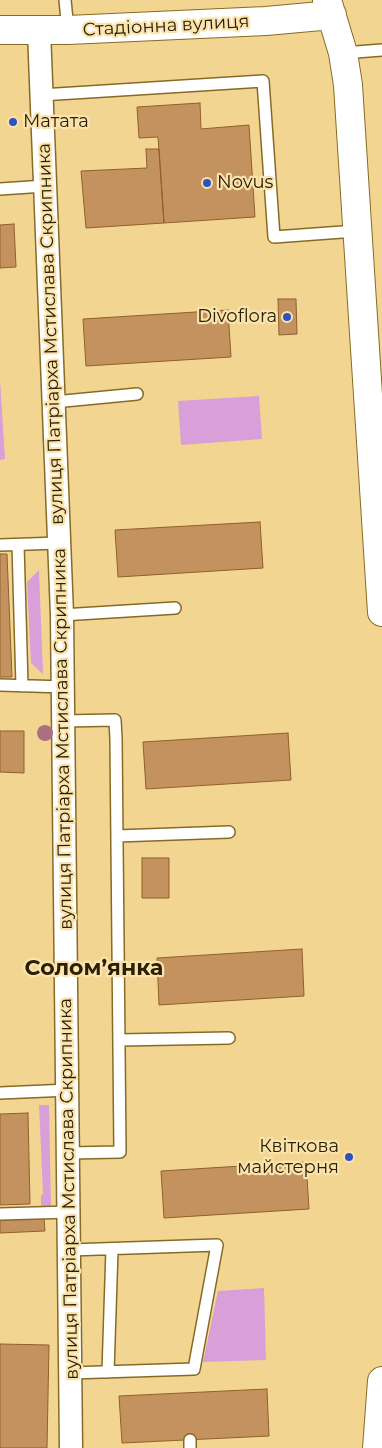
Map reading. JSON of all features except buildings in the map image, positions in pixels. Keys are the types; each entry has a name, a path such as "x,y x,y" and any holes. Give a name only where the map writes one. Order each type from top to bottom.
{"main road":[{"name":"Стадіонна вулиця","path":"0,30 39,31 266,21 330,7"},
{"path":"330,7 343,53 348,86 382,612"},
{"path":"377,1448 382,1381"}],"street":[{"name":"вулиця Патріарха Мстислава Скрипника","path":"39,31 64,687 71,1448"}],"lane":[{"path":"65,0 68,30"},
{"path":"343,53 382,50"},
{"path":"42,95 263,81 274,237 356,231"},
{"path":"0,189 45,186"},
{"path":"54,402 137,394"},
{"path":"0,545 60,543"},
{"path":"18,544 22,686"},
{"path":"62,614 175,608"},
{"path":"0,685 64,687"},
{"path":"63,721 115,720 117,836 120,1152 69,1152"},
{"path":"117,836 229,832"},
{"path":"119,1040 229,1038"},
{"path":"0,1093 68,1090"},
{"path":"0,1214 70,1212"},
{"path":"70,1250 217,1245 194,1369 70,1373"},
{"path":"108,1372 112,1249"}],"shaded area":[{"path":"0,379 5,459 0,460"},
{"path":"259,396 262,439 181,445 178,401"},
{"path":"39,570 43,674 31,663 27,582"},
{"path":"39,1105 49,1105 51,1207 41,1208 41,1195 43,1194"},
{"path":"264,1288 266,1360 203,1362 218,1291"}],"place":[{"name":"Матата","path":"13,122"},
{"name":"Novus","path":"207,183"},
{"name":"Divoflora","path":"287,317"},
{"name":"Квіткова майстерня","path":"349,1157"}],"district":[{"name":"Соломʼянка","path":"94,969"}]}
